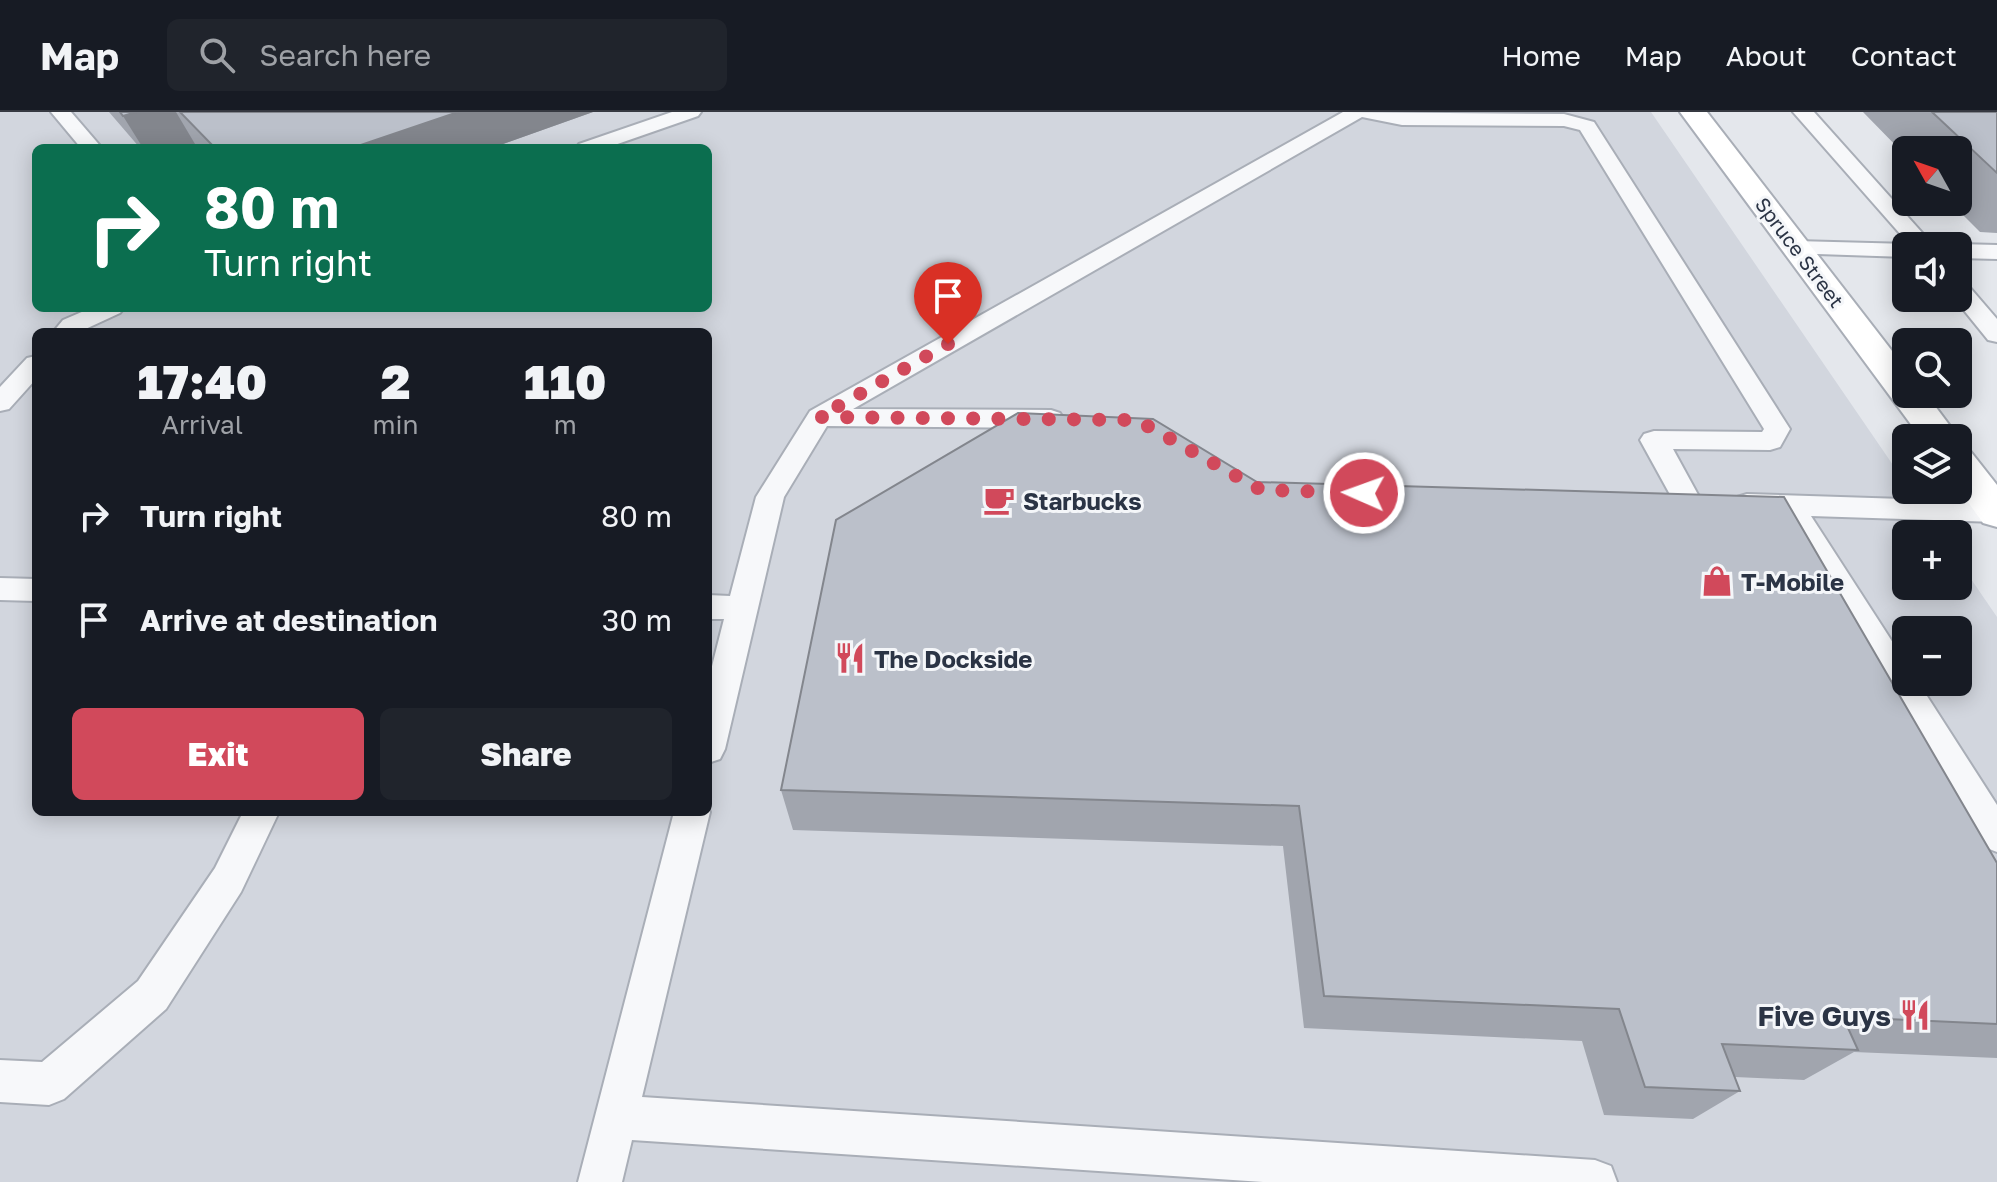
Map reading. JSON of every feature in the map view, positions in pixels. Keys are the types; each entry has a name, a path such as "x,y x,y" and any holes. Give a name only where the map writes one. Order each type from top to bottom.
{"street":[{"name":"Spruce Street","path":"1692,114 1892,375"},
{"name":"Spruce Street","path":"1917,408 1929,424"},
{"path":"1972,480 1996,512"}],"lane":[{"path":"61,112 89,144"},
{"path":"598,144 691,112"},
{"path":"712,733 770,497 819,417 1357,112"},
{"path":"1366,112 1402,119 1564,120 1587,126 1777,429 1770,441 1654,440 1688,502"},
{"path":"1803,112 1910,232"},
{"path":"1796,248 1892,250"},
{"path":"1972,251 1997,252"},
{"path":"1972,303 1994,327"},
{"path":"69,328 103,312"},
{"path":"0,403 32,368"},
{"path":"819,417 1081,419"},
{"path":"1656,501 1996,512"},
{"path":"1790,506 1997,836"},
{"path":"0,589 32,590"},
{"path":"712,607 743,608"},
{"path":"0,1081 49,1084 152,995 228,880 259,816"},
{"path":"600,1182 691,816"},
{"path":"617,1117 1595,1182"}],"shaded area":[{"path":"0,112 1651,112 1892,464 1892,504 1920,504 1930,520 1892,520 1892,600 1972,600 1972,580 1997,617 1997,1182 0,1182"}],"building":[{"path":"180,112 458,112 364,144 211,144"},
{"path":"1932,112 1997,112 1997,173 1972,150 1972,136 1958,136"},
{"path":"1018,413 1153,419 1257,482 1784,497 1892,683 1892,696 1900,696 1997,863 1997,1024 1843,1017 1858,1050 1722,1044 1740,1091 1645,1087 1619,1009 1324,996 1299,806 781,790 836,520"}],"place":[{"name":"Starbucks","path":"999,500"},
{"name":"T-Mobile","path":"1717,581"},
{"name":"The Dockside","path":"850,658"},
{"name":"Five Guys","path":"1915,1015"}],"route":[{"path":"948,344 819,417 1137,420 1261,490 1364,493"}]}
